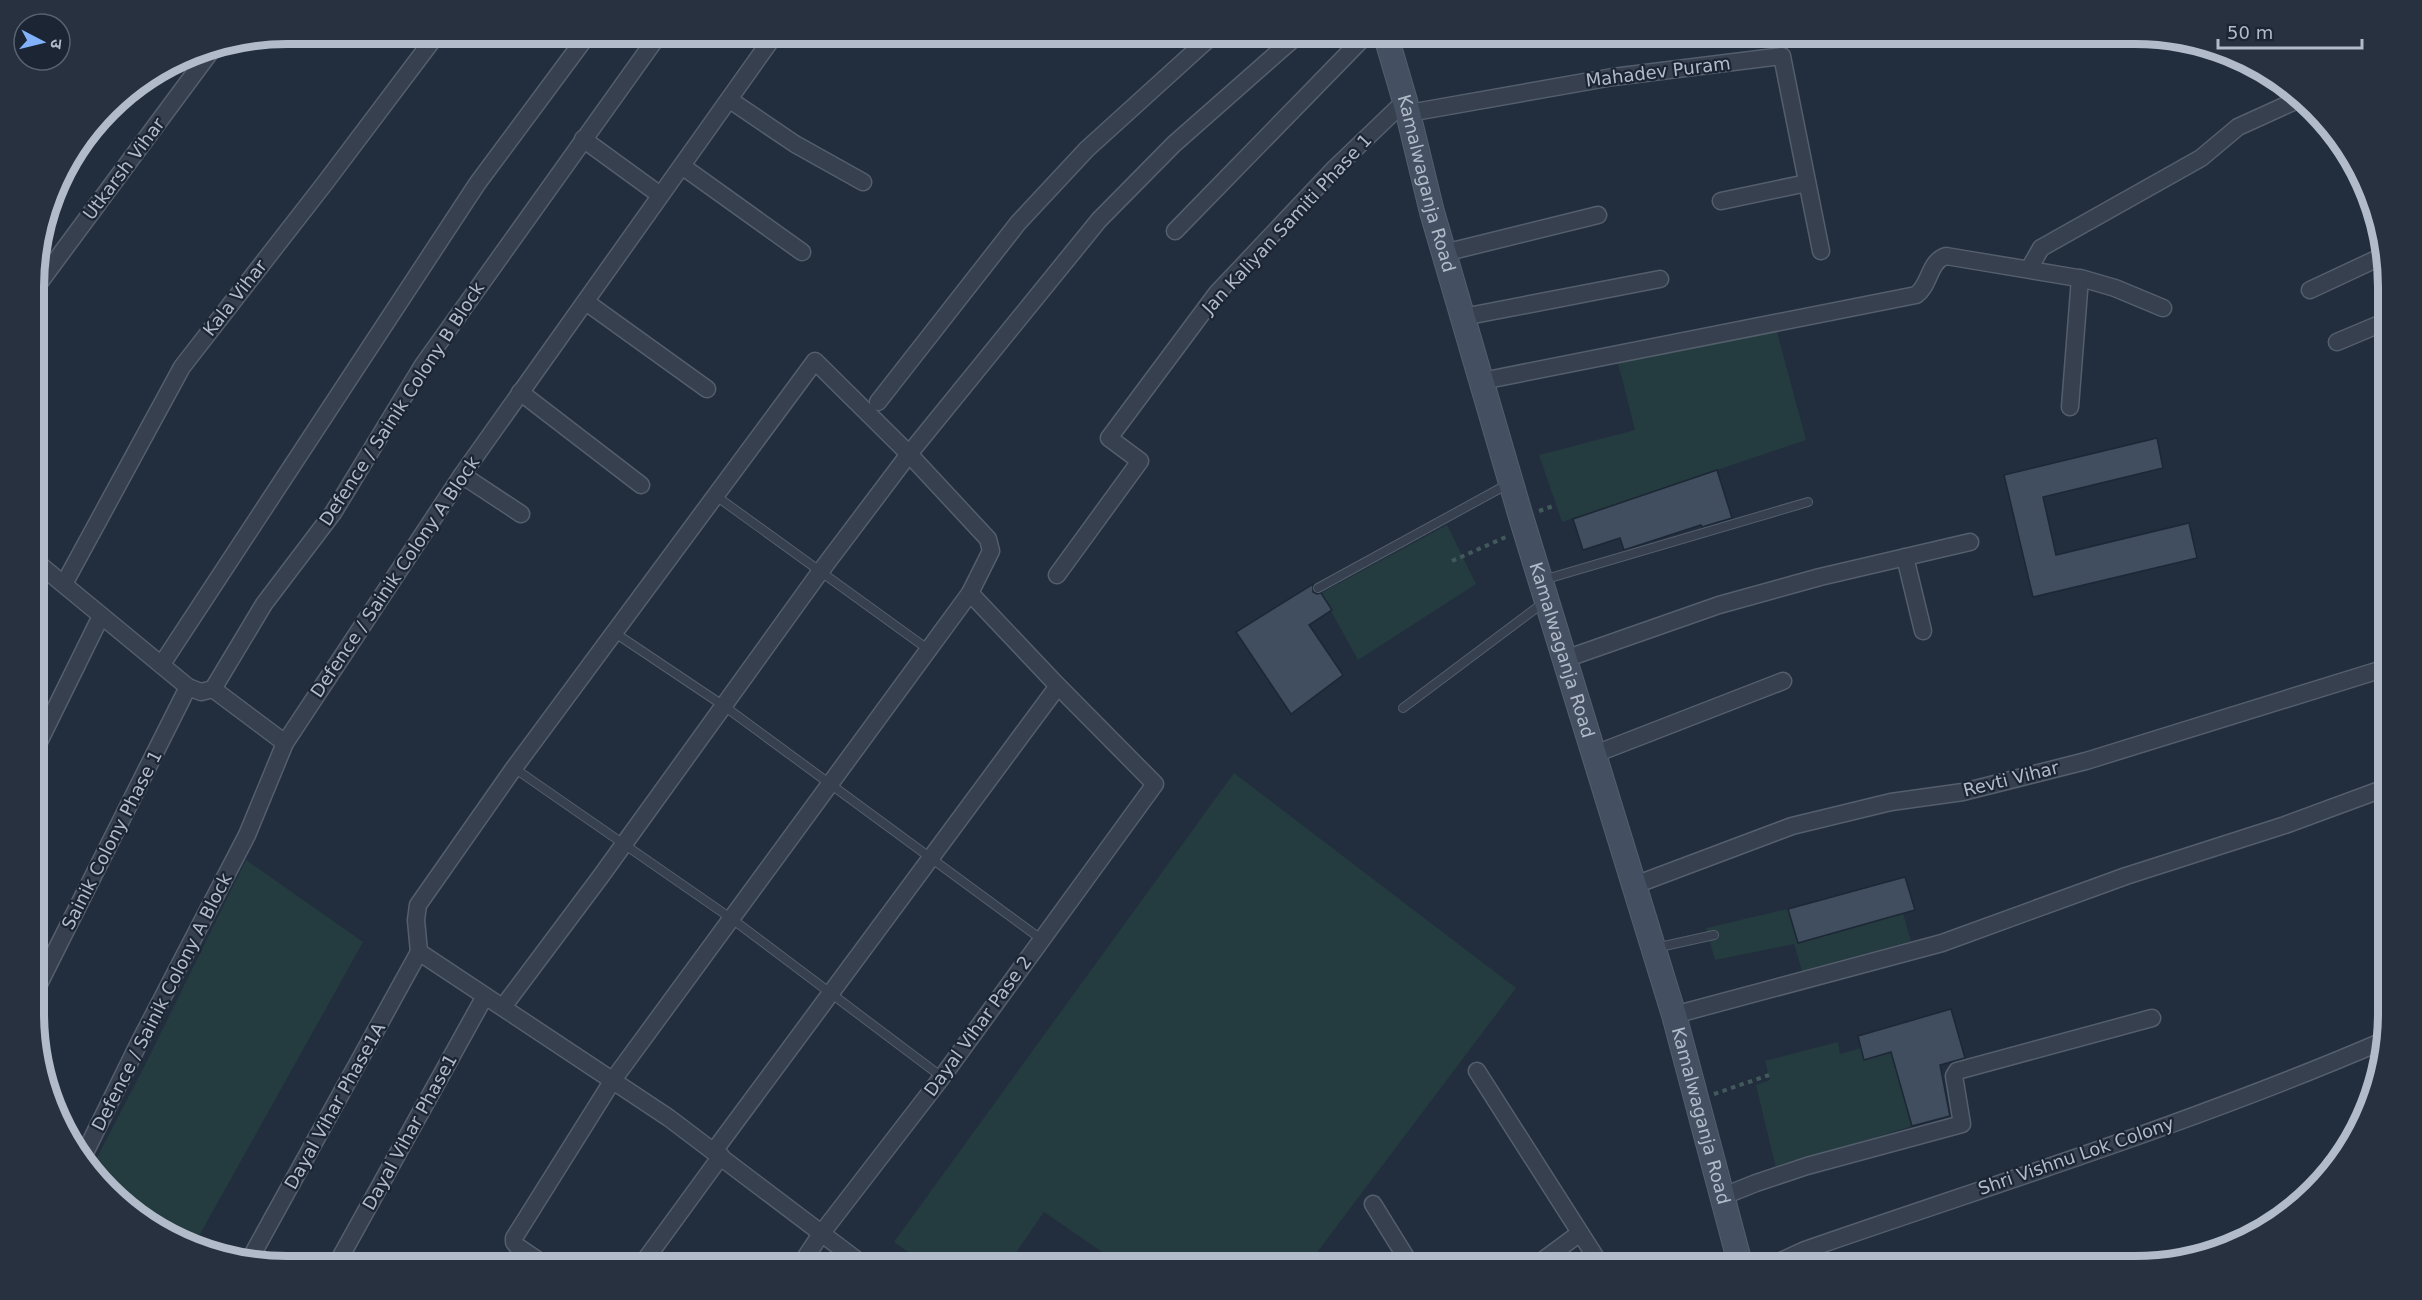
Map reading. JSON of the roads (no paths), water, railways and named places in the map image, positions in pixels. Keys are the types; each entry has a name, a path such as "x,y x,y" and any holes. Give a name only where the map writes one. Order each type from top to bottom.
{"main road":[{"name":"Kamalwaganja Road","path":"1388,44 1407,107 1432,212 1543,591 1674,1015 1737,1256"}],"street":[{"name":"Kala Vihar","path":"64,584 182,367 430,44"},
{"path":"162,664 477,184 581,44"},
{"name":"Defence / Sainik Colony B Block","path":"213,689 264,604 333,513 423,365 652,44"},
{"name":"Defence / Sainik Colony A Block","path":"86,1151 247,835 285,743 462,475 768,44"},
{"path":"879,402 1018,223 1087,149 1203,44"},
{"path":"503,1007 624,844 819,572 909,454 1099,220 1174,144 1288,44"},
{"path":"1175,231 1357,44"},
{"name":"Utkarsh Vihar","path":"44,276 207,56"},
{"name":"Mahadev Puram","path":"1407,107 1613,77 1782,56 1821,251"},
{"path":"730,100 795,144 862,182"},
{"path":"2034,260 2201,158 2238,127 2294,102"},
{"name":"Jan Kaliyan Samiti Phase 1","path":"1057,575 1140,461 1109,438 1217,293 1335,168 1407,107"},
{"path":"583,139 660,195"},
{"path":"682,166 802,252"},
{"path":"1721,201 1807,183"},
{"path":"1444,253 1598,215"},
{"path":"1482,381 1916,295 1924,289 1934,262 1946,256 2034,260 2080,278 2115,288 2163,308"},
{"path":"2310,290 2377,259"},
{"path":"2070,407 2080,278"},
{"path":"1463,317 1660,279"},
{"path":"586,302 707,389"},
{"path":"2337,342 2378,325"},
{"path":"532,1256 517,1246 514,1238 613,1080 970,593 991,551 988,539 909,454 815,361 514,768 418,905 416,920 419,952 613,1080 718,1154 851,1256"},
{"path":"520,392 641,485"},
{"path":"462,475 521,514"},
{"path":"1565,659 1719,605 1970,542"},
{"path":"1905,557 1923,631"},
{"path":"44,568 189,687 201,692 213,689 285,743"},
{"path":"648,1256 831,994 1058,686 970,593"},
{"path":"44,732 101,616"},
{"name":"Revti Vihar","path":"1635,885 1792,826 1891,802 1963,792 2086,761 2378,670"},
{"path":"1595,754 1783,681"},
{"name":"Dayal Vihar Pase 2","path":"806,1256 942,1077 1155,784 1058,686"},
{"name":"Sainik Colony Phase 1","path":"44,974 189,687"},
{"path":"1674,1015 1942,943 2126,876 2285,825 2378,791"},
{"name":"Dayal Vihar Phase1A","path":"252,1254 419,952"},
{"name":"Dayal Vihar Phase1","path":"341,1256 485,996"},
{"path":"1722,1197 1807,1166 1960,1125 1962,1123 1954,1076 1957,1071 2152,1018"},
{"name":"Shri Vishnu Lok Colony","path":"1794,1256 1827,1242 2117,1144 2322,1067 2376,1044"},
{"path":"1477,1071 1595,1256"},
{"path":"1373,1204 1405,1256"},
{"path":"1549,1256 1580,1233"}],"lane":[{"path":"1318,588 1511,482"},
{"path":"716,496 929,650"},
{"path":"1402,708 1543,591 1808,502"},
{"path":"615,633 724,706 1041,939"},
{"path":"514,768 732,919 942,1077"},
{"path":"1654,948 1714,935"}]}
